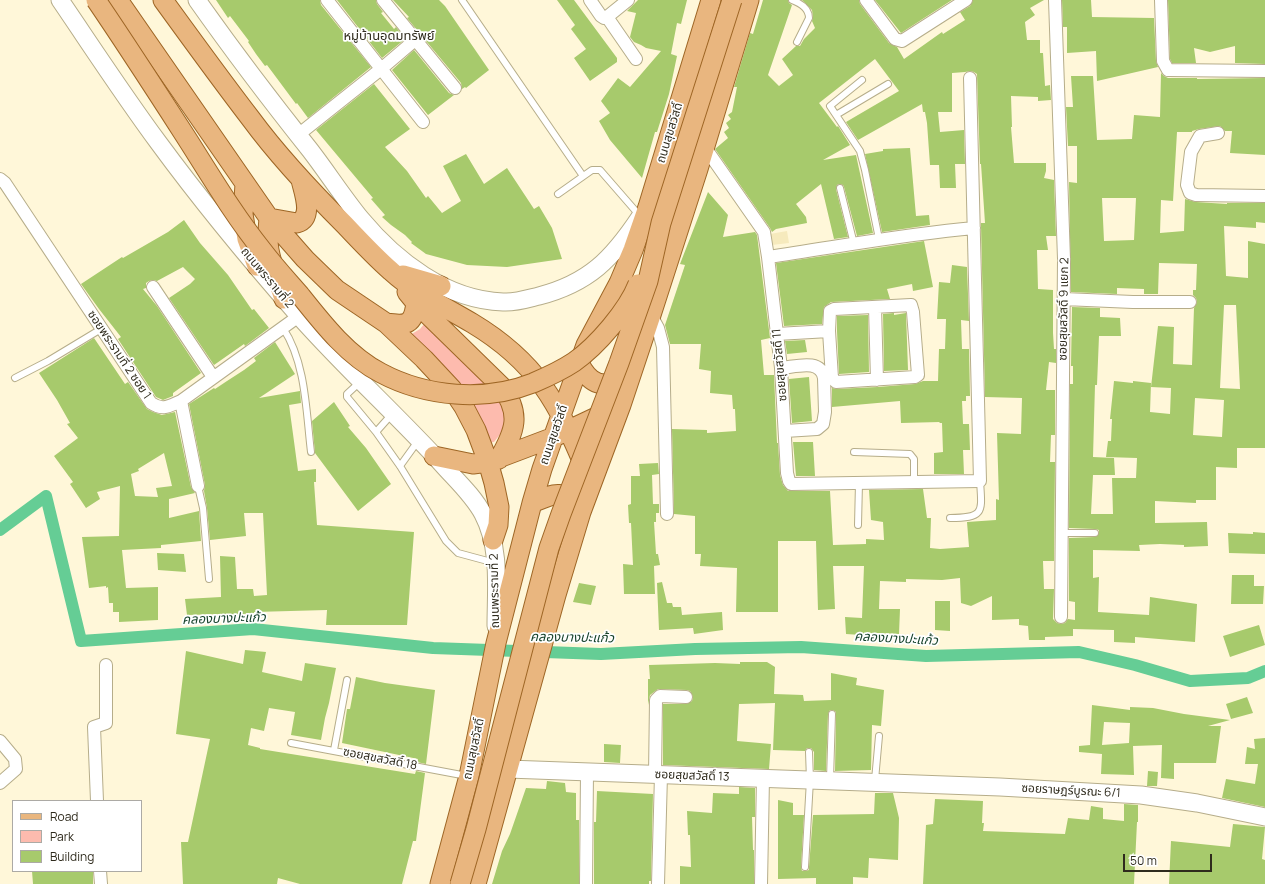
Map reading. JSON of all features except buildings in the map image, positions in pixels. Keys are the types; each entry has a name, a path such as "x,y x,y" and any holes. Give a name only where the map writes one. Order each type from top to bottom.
{"main road":[{"name":"ถนนพระรามที่ 2","path":"60,0 158,142 284,299 476,502 488,524 493,540 496,563 496,643"},
{"path":"96,0 222,194 262,250 340,342 380,373 417,388 451,394 493,393 524,386 541,380 574,362 588,351 613,324 635,291 661,223 732,0"},
{"name":"ถนนพระรามที่ 2","path":"118,0 269,218 305,260 337,290 386,323 424,359 452,389 494,460 499,507 498,524 493,540"},
{"path":"162,0 252,120 301,180 391,272 416,303 501,386 511,401 514,411 513,432 494,460"},
{"path":"197,0 240,59 366,224 389,248 412,268 441,286"},
{"name":"ถนนสุขสวัสดิ์","path":"440,884 469,776 496,643 542,469 561,428 579,364 586,345 619,283 633,250 710,0"},
{"path":"476,884 556,595 581,512 589,487 621,406 651,315 698,169 749,0"},
{"path":"284,299 269,249 269,218 297,224 301,222 305,217 307,205 301,180"},
{"path":"245,184 244,214 247,239 257,266"},
{"path":"391,272 416,278 465,295 503,302 524,300 555,292 578,282 596,270 608,260 626,239 644,212"},
{"path":"460,884 476,829 549,548 619,363 648,280 661,223"},
{"path":"391,272 425,296 497,339 530,368 543,384 561,428 587,473 589,487"},
{"path":"386,323 400,325 406,324 414,315 416,303"},
{"path":"579,364 593,382 605,385 629,379"},
{"path":"434,456 474,464 494,460 561,428 621,406"},
{"path":"532,503 552,494 563,494 572,500 581,512"},
{"name":"ซอยสุขสวัสดิ์ 13","path":"508,769 875,782"},
{"name":"ซอยราษฎร์บูรณะ 6/1","path":"875,782 1141,795 1197,803 1265,817"}],"street":[{"path":"327,0 423,122"},
{"path":"383,0 455,88"},
{"path":"590,0 604,18 628,0"},
{"path":"866,0 894,39 902,41 966,0"},
{"name":"ซอยสุขสวัสดิ์ 9 แยก 2","path":"1055,0 1064,259 1061,617"},
{"path":"1161,0 1163,60 1168,70 1265,72"},
{"path":"607,17 636,59"},
{"path":"298,135 415,40"},
{"path":"859,483 980,481 970,78"},
{"path":"1218,133 1200,136 1190,152 1187,186 1190,193 1196,195 1265,196"},
{"name":"ซอยสุขสวัสดิ์ 11","path":"704,146 764,232 781,368 787,473 789,481 791,484 859,483"},
{"name":"ซอยพระรามที่ 2 ซอย 1","path":"0,179 5,183 151,403 157,408 165,407 181,401 299,316"},
{"path":"768,257 879,239 974,228"},
{"path":"153,287 213,377"},
{"path":"1064,300 1190,302"},
{"path":"911,305 914,312 918,375 915,377 836,382 832,378 829,331 830,311 834,309 911,305"},
{"path":"875,307 877,380"},
{"path":"651,315 658,328 663,347 667,514"},
{"path":"777,334 829,331"},
{"path":"781,368 813,365 820,368 824,374 824,421 821,427 817,429 785,431"},
{"path":"181,401 198,486"},
{"path":"97,800 94,727 106,723 106,665"},
{"path":"658,884 656,700 660,696 686,697"},
{"path":"0,742 15,759 16,769 0,783"},
{"path":"586,884 588,772"},
{"path":"761,884 763,778"},
{"path":"100,872 101,884"}],"lane":[{"path":"462,0 583,176"},
{"path":"792,0 801,4 809,14 809,18 797,42"},
{"path":"862,80 830,106 860,151 879,239"},
{"path":"836,115 888,84"},
{"path":"558,194 592,170 600,170 644,212"},
{"path":"840,188 854,244"},
{"path":"283,328 291,340 297,356 303,386 312,452"},
{"path":"15,378 48,361 101,329"},
{"path":"361,380 347,394 347,397 376,432 400,466 446,541 458,552 496,563"},
{"path":"376,432 393,413"},
{"path":"400,466 419,440"},
{"path":"854,452 910,454 914,459 914,482"},
{"path":"950,518 968,518 980,512 982,507 980,481"},
{"path":"858,526 859,483"},
{"path":"198,486 203,508 209,579"},
{"path":"1061,533 1095,533"},
{"path":"334,750 347,680"},
{"path":"830,780 832,714"},
{"path":"875,782 879,736"},
{"name":"ซอยสุขสวัสดิ์ 18","path":"291,743 469,776"},
{"path":"805,867 810,780 809,752"}],"shaded area":[{"path":"787,231 789,243 772,245 770,234"}],"green space":[{"path":"425,323 493,387 506,413 502,432 494,442 489,443 410,335 420,329"}],"waterway":[{"name":"คลองบางปะแก้ว","path":"0,530 46,496 81,641 253,629 433,648 601,654 695,649 801,647 926,656 1079,652 1135,665 1190,681 1248,678 1265,671"}],"district":[{"name":"หมู่บ้านอุดมทรัพย์","path":"389,36"}]}
